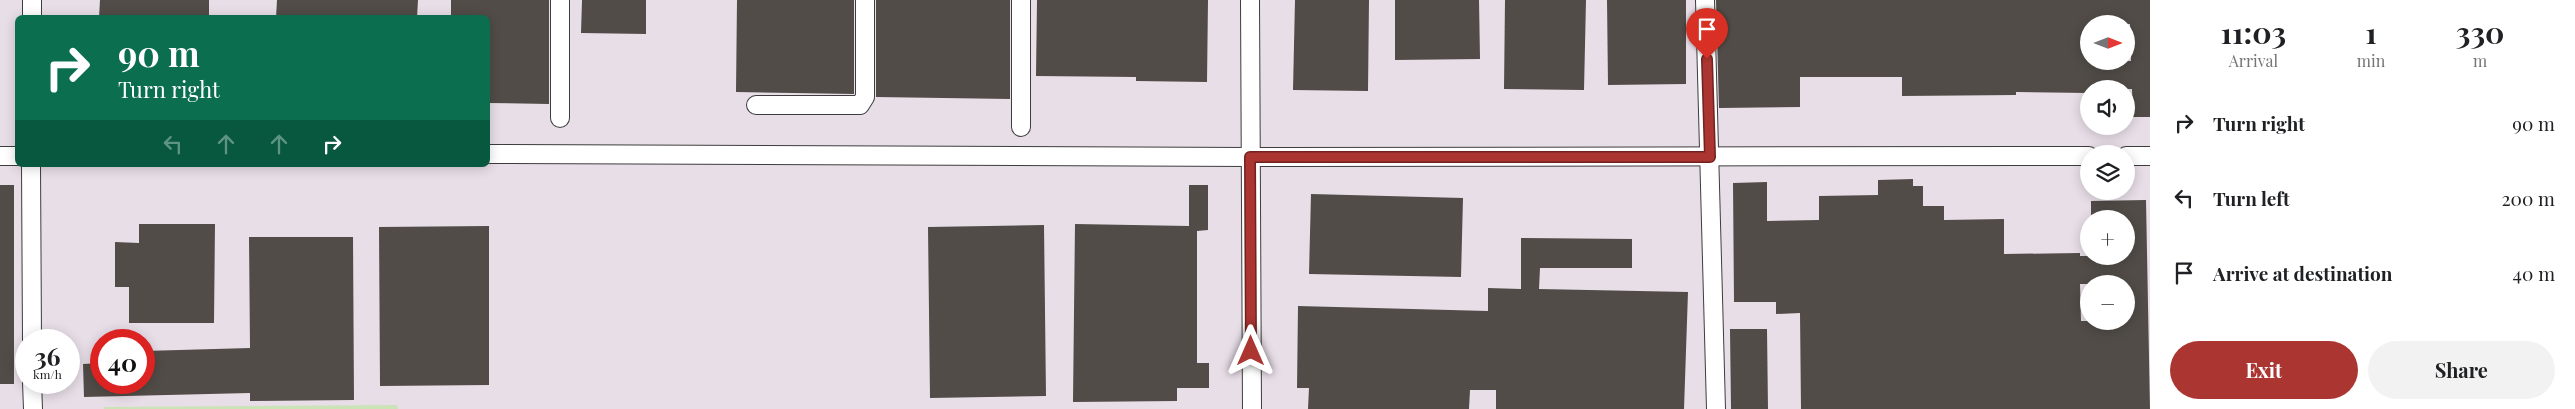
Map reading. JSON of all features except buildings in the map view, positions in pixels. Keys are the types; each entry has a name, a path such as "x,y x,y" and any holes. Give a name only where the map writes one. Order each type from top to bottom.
{"street":[{"path":"32,0 32,15"},
{"path":"560,0 560,118"},
{"path":"756,105 855,106 863,102 865,0"},
{"path":"1021,0 1021,127"},
{"path":"1250,0 1252,409"},
{"path":"1704,0 1716,409"},
{"path":"490,154 1250,157 2080,156"},
{"path":"0,156 15,156"},
{"path":"2135,156 2150,156"},
{"path":"32,167 32,329"},
{"path":"32,394 32,409"}],"shaded area":[{"path":"0,0 2150,0 2150,409 0,409"}],"green space":[{"path":"397,405 398,409 104,409 104,407"}],"route":[{"path":"1251,351 1250,157 1710,157 1707,59"}]}
